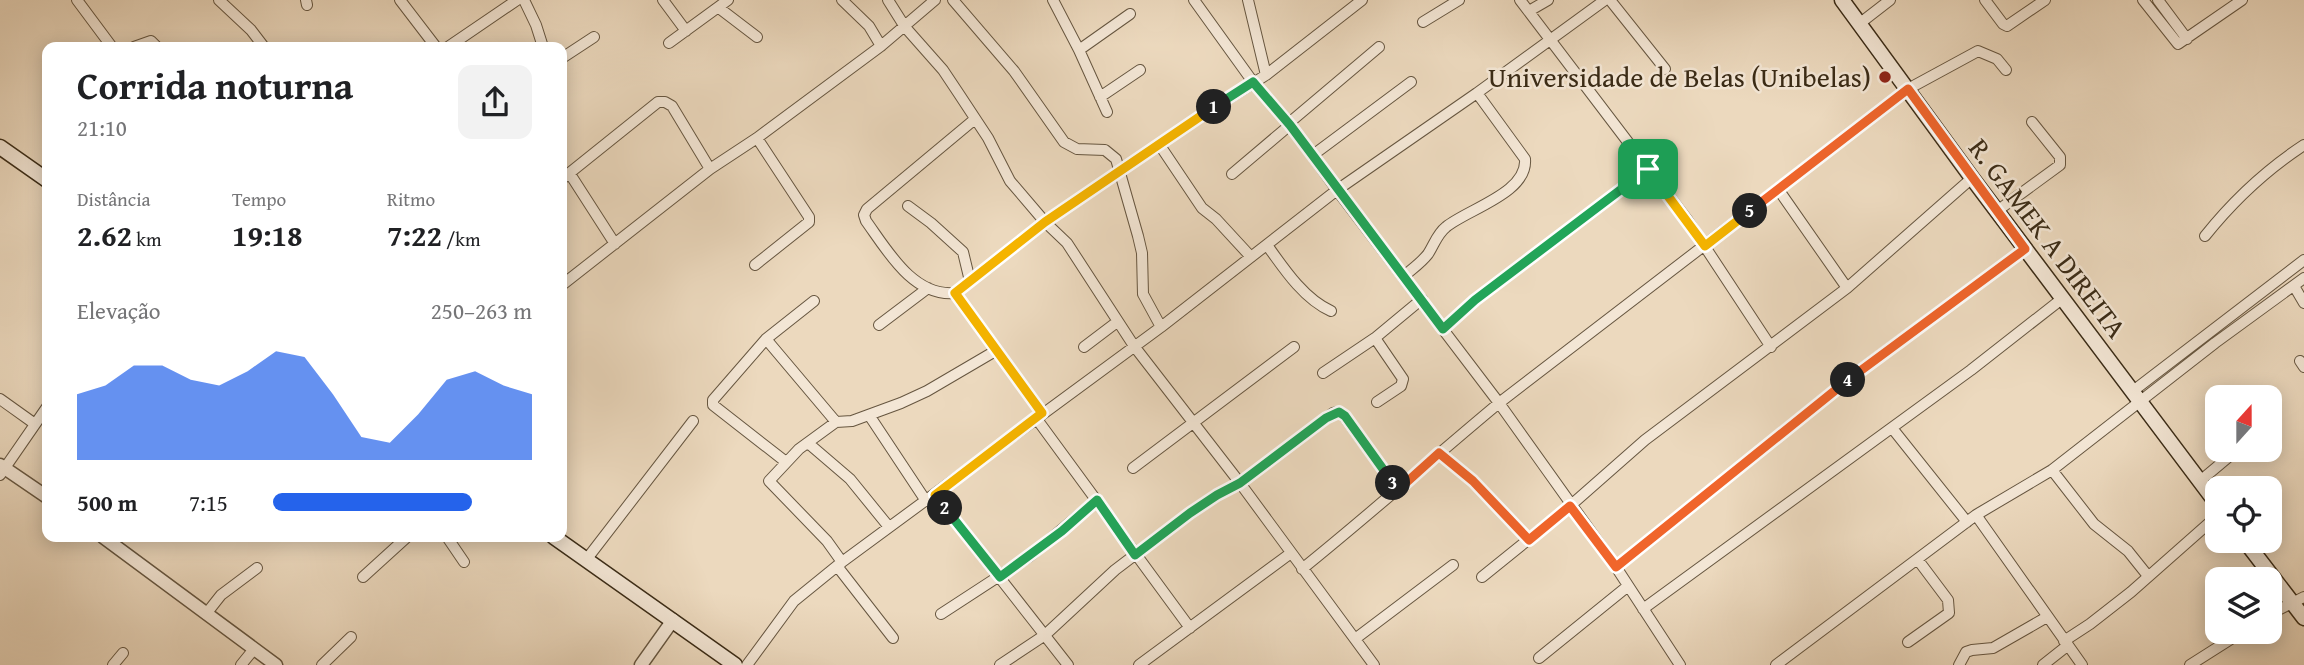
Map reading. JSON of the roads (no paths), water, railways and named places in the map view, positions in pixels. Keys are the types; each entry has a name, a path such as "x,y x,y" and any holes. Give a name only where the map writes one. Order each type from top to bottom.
{"main road":[{"name":"R. GAMEK A DIREITA","path":"1842,0 2205,488"},
{"path":"0,147 42,176"},
{"path":"561,542 734,665"},
{"path":"2256,553 2298,600 2304,618"}],"street":[{"path":"77,0 108,42"},
{"path":"219,0 260,42"},
{"path":"400,0 432,42"},
{"path":"455,42 517,0"},
{"path":"524,0 541,42"},
{"path":"663,0 686,31"},
{"path":"669,43 728,0"},
{"path":"842,0 869,26 881,46"},
{"path":"888,0 905,27 943,70 1010,181 1067,243 1134,346 1240,483 1374,665"},
{"path":"567,281 710,169 757,138 881,46 935,0"},
{"path":"953,0 1014,71 1064,142 1072,148 1105,150 1116,159 1142,253 1143,294 1161,327"},
{"path":"1054,0 1107,112"},
{"path":"1194,0 1253,82 1313,155 1499,403 1616,567 1680,665"},
{"path":"1248,0 1266,75"},
{"path":"975,119 867,209 864,215 900,267 919,284 947,294 955,293 1045,222 1266,75 1362,0"},
{"path":"1423,22 1459,0"},
{"path":"1520,0 1705,246 1771,347"},
{"path":"1529,11 1548,0"},
{"path":"747,665 794,601 840,564 1161,327 1337,190 1607,0 1665,69"},
{"path":"1859,24 1890,0"},
{"path":"1985,0 2007,26 2045,0"},
{"path":"2144,0 2175,43 2180,44 2242,0"},
{"path":"2158,0 2187,39"},
{"path":"719,8 757,37"},
{"path":"1079,50 1130,14"},
{"path":"567,55 594,37"},
{"path":"1232,173 1379,47"},
{"path":"1302,569 1499,403 1908,89 1978,51 1997,59 2006,70"},
{"path":"1100,97 1140,70"},
{"path":"1313,155 1411,82"},
{"path":"1404,276 1422,261 1444,229 1506,191 1525,170 1525,159 1477,93"},
{"path":"567,176 658,102 672,106 710,169"},
{"path":"1997,211 2060,165 2060,157 2032,122"},
{"path":"755,265 809,222 809,217 757,138"},
{"path":"1159,144 1202,208 1216,219 1251,257"},
{"path":"2205,236 2231,206 2281,161 2304,145"},
{"path":"1443,329 1475,300 1648,169"},
{"path":"567,178 615,244"},
{"path":"1482,577 1570,506 1645,440 1847,288 1972,178"},
{"path":"1778,189 1847,288"},
{"path":"908,206 931,222 963,252 970,281"},
{"path":"1267,245 1305,292 1331,312"},
{"path":"1616,567 1856,373 2025,249"},
{"path":"1776,665 1971,518 2052,470 2137,396 2304,260"},
{"path":"2137,396 2304,278"},
{"path":"2294,286 2304,303"},
{"path":"879,326 928,288"},
{"path":"955,293 997,350 1135,555 1190,628"},
{"path":"1643,609 1971,370 2063,298"},
{"path":"1322,373 1375,338 1422,299"},
{"path":"786,461 713,405 715,396 766,339 814,301"},
{"path":"1084,347 1117,322"},
{"path":"1375,338 1403,379 1401,386 1377,402"},
{"path":"766,339 836,422"},
{"path":"1133,468 1294,347"},
{"path":"893,638 840,564 827,541 769,481 786,461 836,422 852,421 927,391 997,350"},
{"path":"0,399 35,424"},
{"path":"1000,665 1045,635 1092,590 1190,513 1240,483 1326,418 1339,412 1345,416 1398,490"},
{"path":"42,414 2,469 42,494"},
{"path":"869,415 930,498 1000,577 1068,665"},
{"path":"586,560 693,421"},
{"path":"1892,428 1971,518 2082,665"},
{"path":"808,443 850,479 889,527"},
{"path":"1439,453 1473,481 1529,540"},
{"path":"2200,481 2223,462"},
{"path":"2052,470 2094,524 2128,551 2148,576"},
{"path":"942,614 1000,577 1062,531 1097,500"},
{"path":"2043,665 2065,643 2205,526"},
{"path":"110,542 276,665"},
{"path":"363,577 402,542"},
{"path":"450,542 464,562"},
{"path":"1139,665 1291,553"},
{"path":"1908,642 1949,613 1950,606 1918,560"},
{"path":"1355,639 1453,565"},
{"path":"206,614 221,595 257,568"},
{"path":"1539,658 1628,586"},
{"path":"1959,665 1966,652 1993,648 2047,617"},
{"path":"641,665 673,620"},
{"path":"322,665 351,637"},
{"path":"2190,665 2223,644"},
{"path":"241,665 254,649"},
{"path":"113,665 123,653"}],"place":[{"name":"Universidade de Belas (Unibelas)","path":"1885,77"}]}
